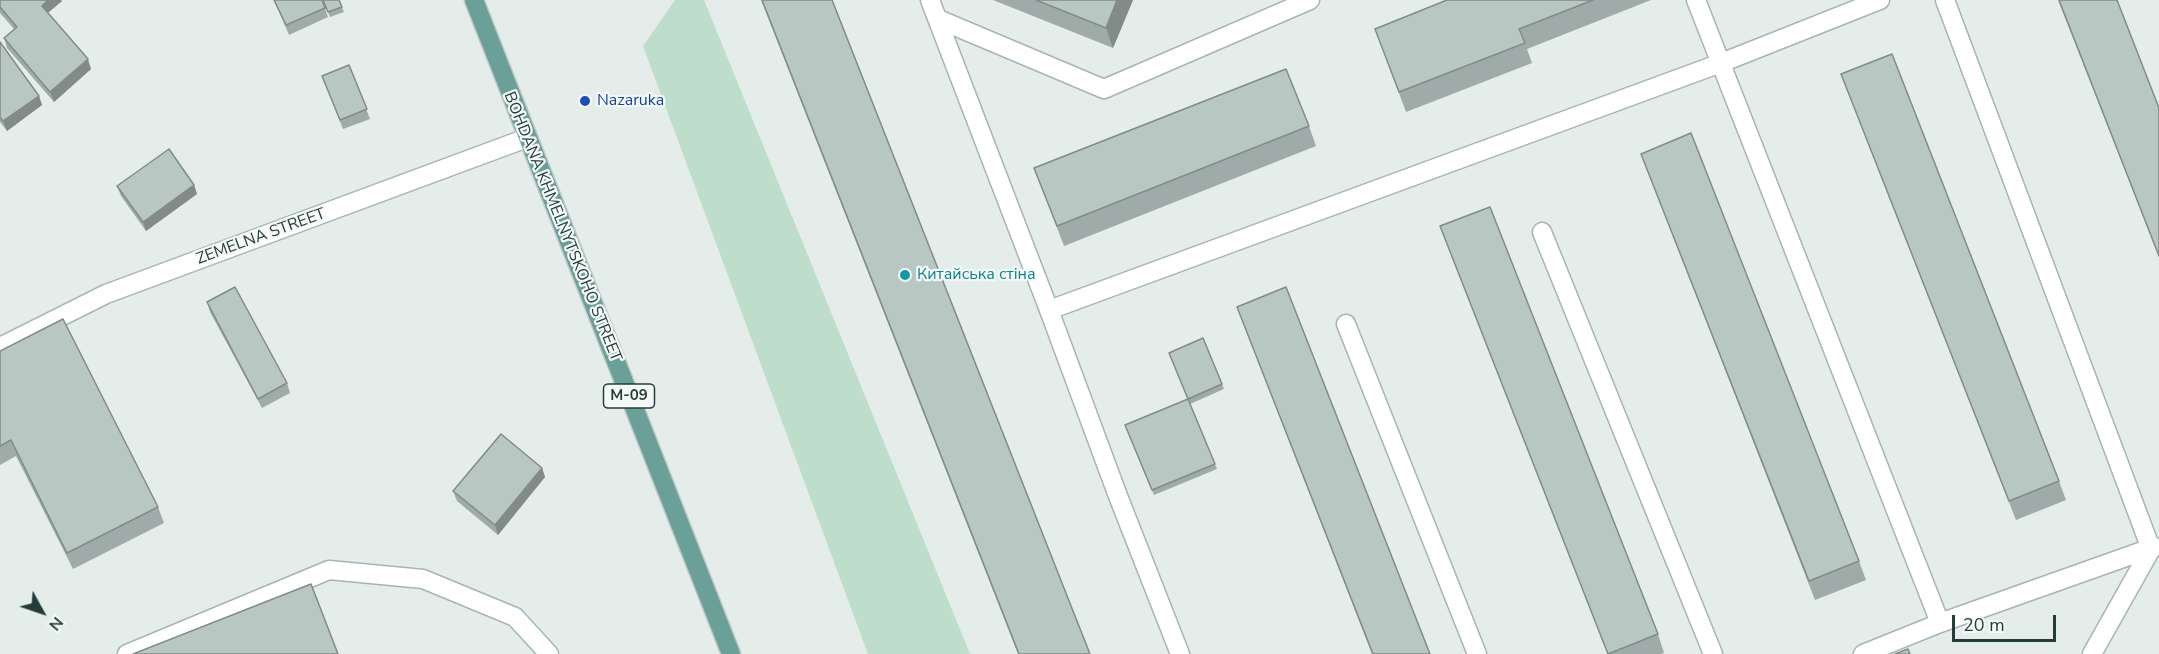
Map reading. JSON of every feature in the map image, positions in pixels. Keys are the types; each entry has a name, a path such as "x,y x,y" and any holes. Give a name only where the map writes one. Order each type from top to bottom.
{"main road":[{"name":"BOHDANA KHMELNYTSKOHO STREET","path":"474,0 731,654"}],"street":[{"path":"930,0 1180,654"},
{"path":"938,19 1104,89 1310,0"},
{"path":"1696,0 1941,623"},
{"path":"1049,310 1721,63 1880,0"},
{"path":"1945,0 2155,547"},
{"name":"ZEMELNA STREET","path":"0,347 106,294 527,138"},
{"path":"1542,232 1713,654"},
{"path":"1346,324 1477,654"},
{"path":"1863,654 1941,623 2155,547"},
{"path":"2092,654 2155,547"},
{"path":"127,654 329,570 423,579 514,617 549,654"}],"green space":[{"path":"675,0 704,0 970,654 868,654 643,46"}],"building":[{"path":"0,0 48,0 42,6 88,59 50,92 4,38 17,27 0,7"},
{"path":"274,0 322,0 325,8 286,25"},
{"path":"323,0 339,0 342,7 328,12"},
{"name":"Китайська стіна","path":"762,0 832,0 1090,654 1019,654"},
{"path":"1036,0 1117,0 1106,28"},
{"path":"1447,0 1593,0 1519,29 1525,43 1399,92 1375,29"},
{"path":"2059,0 2117,0 2159,108 2159,256"},
{"path":"0,42 39,96 3,121 0,117"},
{"path":"1892,54 2059,481 2009,501 1841,74"},
{"path":"349,65 367,109 340,120 322,76"},
{"path":"1286,69 1309,126 1057,226 1034,168"},
{"path":"1691,133 1859,561 1809,581 1641,154"},
{"path":"169,149 194,185 143,222 117,186"},
{"path":"1490,207 1658,634 1608,654 1440,226"},
{"path":"235,287 287,383 258,399 207,302"},
{"path":"1286,287 1430,654 1373,654 1237,307"},
{"path":"63,319 158,507 67,553 11,440 0,446 0,351"},
{"path":"1203,338 1222,384 1188,399 1169,353"},
{"path":"1188,399 1215,464 1152,490 1125,425"},
{"path":"501,434 542,468 495,525 453,491"},
{"path":"311,584 338,654 133,654"},
{"path":"1908,649 1910,654 1895,654"}],"place":[{"name":"Nazaruka","path":"585,101"},
{"name":"Китайська стіна","path":"905,275"}]}
